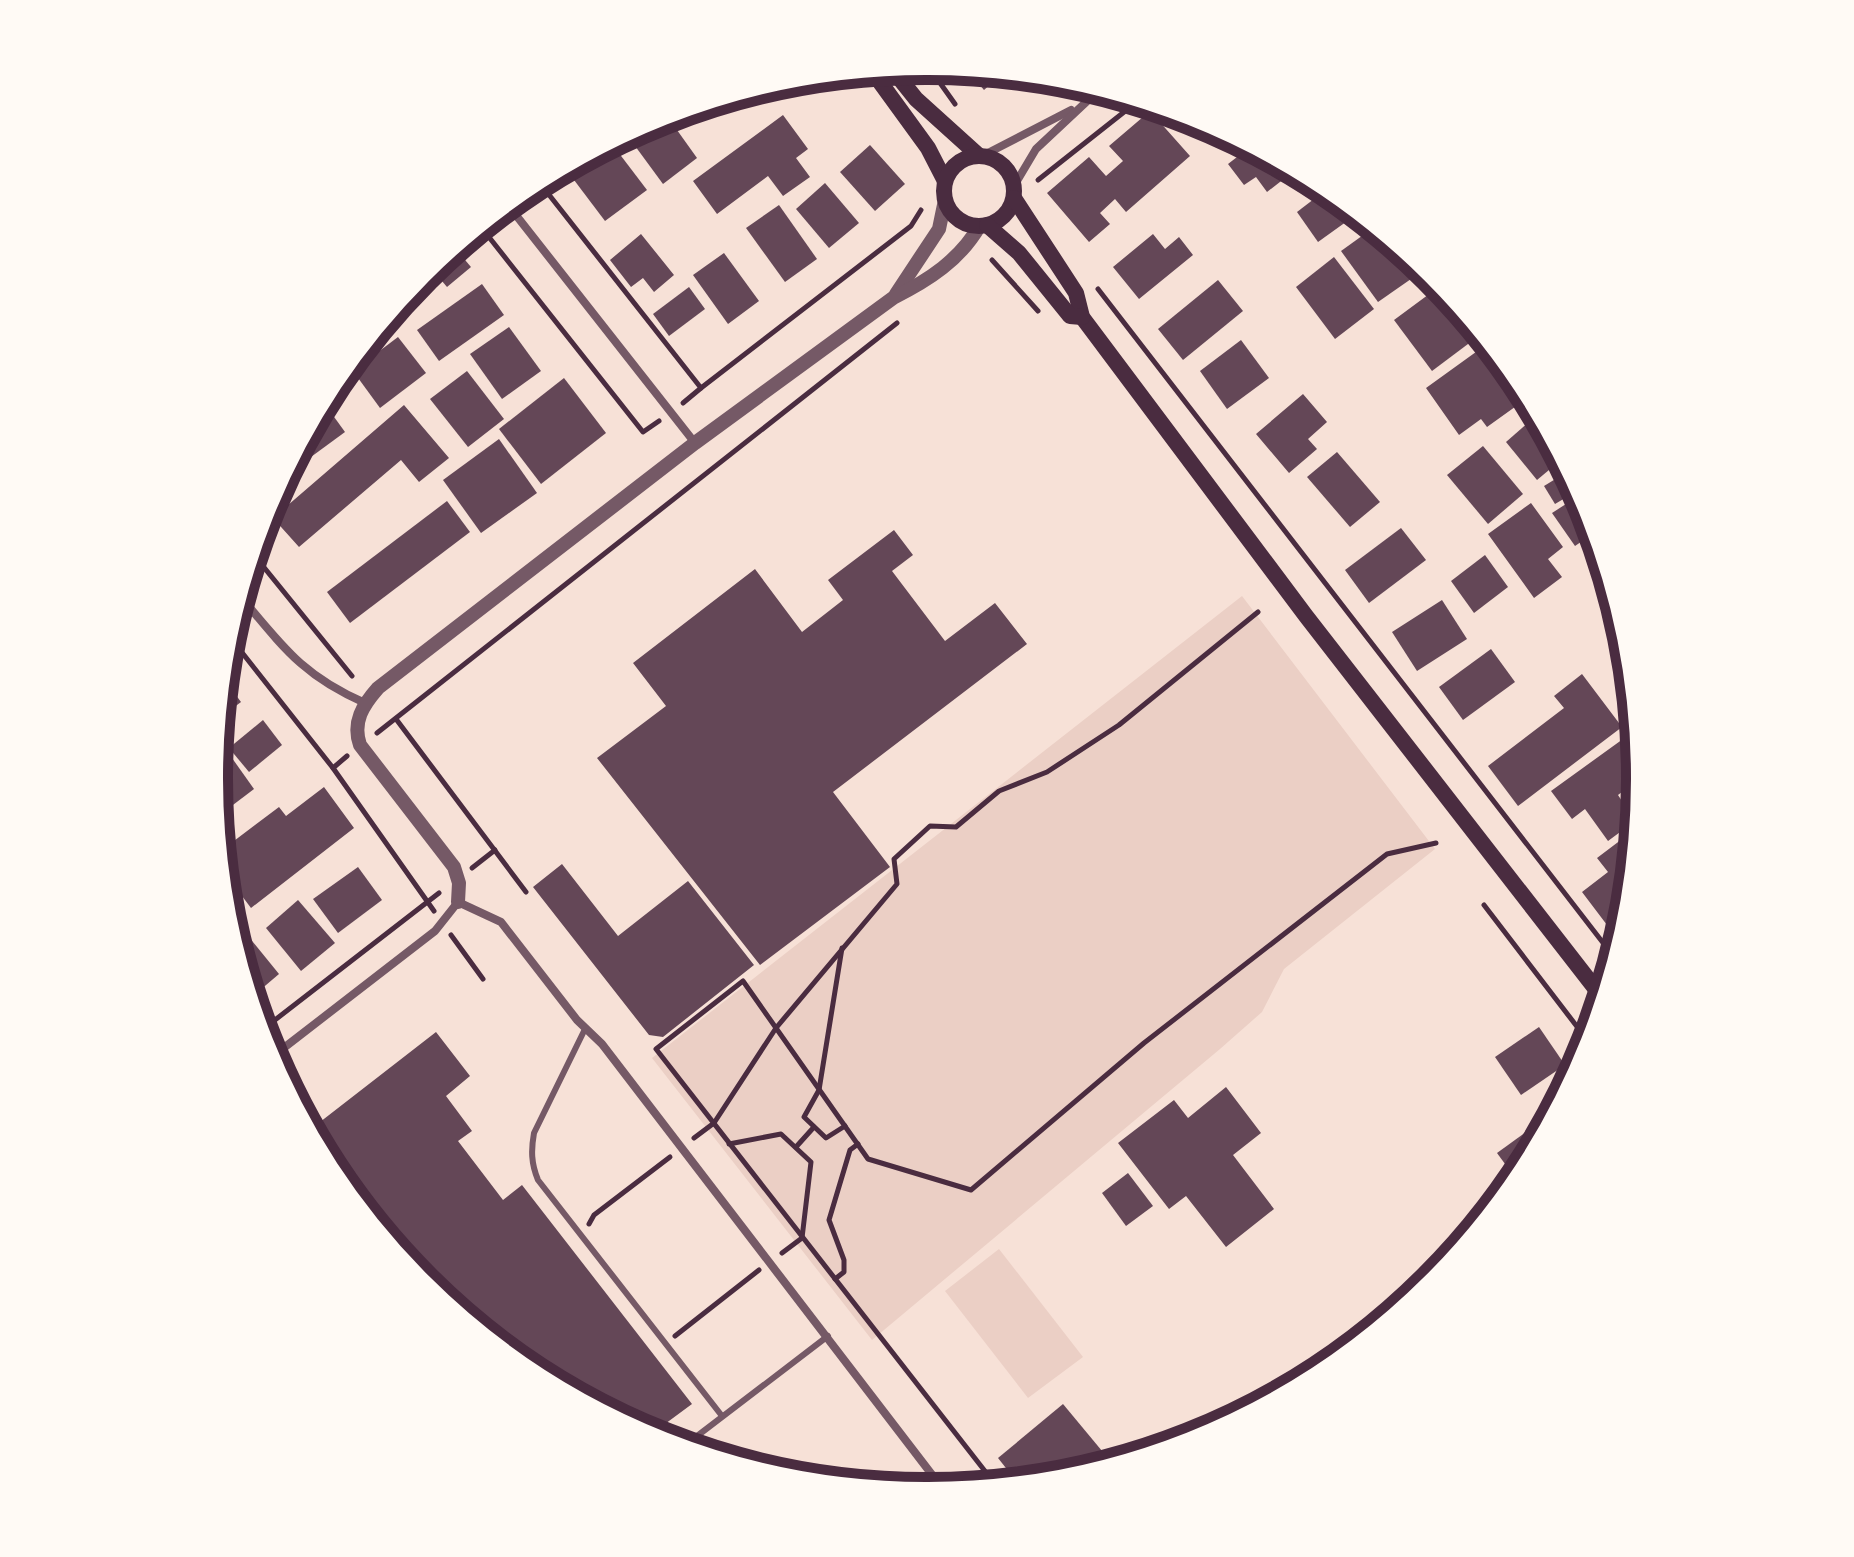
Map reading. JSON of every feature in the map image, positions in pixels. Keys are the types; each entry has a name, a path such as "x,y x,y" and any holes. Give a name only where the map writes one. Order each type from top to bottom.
{"main road":[{"path":"879,81 928,148 945,181 945,200 955,217 983,225 1019,253 1070,316 1082,317"},
{"path":"901,81 916,99 981,155 1001,162 1076,293 1082,317 1306,616 1593,986"},
{"path":"945,181 954,165 981,155"},
{"path":"983,225 1004,215 1018,191"}],"street":[{"path":"1018,191 1036,149 1088,99"},
{"path":"981,155 1079,106"},
{"path":"893,298 939,229 945,200"},
{"path":"515,215 695,443"},
{"path":"283,1048 443,923 458,902 458,879 454,867 360,745 357,728 368,700 695,443 893,298 922,283 965,250 983,225"},
{"path":"250,607 301,667 332,689 368,700"},
{"path":"458,902 501,922 585,1029 602,1044 934,1477"}],"lane":[{"path":"585,1029 534,1133 530,1151 538,1180 722,1416"},
{"path":"695,1437 828,1336"}],"path":[{"path":"1018,191 1127,110"},
{"path":"547,193 701,388"},
{"path":"488,236 643,432 911,226 921,210"},
{"path":"1092,282 1605,945"},
{"path":"333,768 901,320"},
{"path":"262,566 388,725"},
{"path":"582,1237 594,1215 714,1123 776,1028 897,884 894,859 930,826 956,827 999,791 1059,765 1119,725 1258,612"},
{"path":"240,651 333,768 483,979"},
{"path":"396,719 526,892"},
{"path":"987,1474 656,1049 743,981 868,1159 971,1190 1144,1043 1387,854 1436,843"},
{"path":"273,1022 495,850"},
{"path":"1484,905 1578,1029"},
{"path":"842,947 819,1090 804,1117 826,1138 845,1126"},
{"path":"796,1147 814,1127"},
{"path":"729,1144 781,1134 811,1162 802,1238 780,1254"},
{"path":"835,1279 844,1272 844,1260 829,1220 850,1150 858,1144"},
{"path":"665,1343 760,1269"}],"shaded area":[{"path":"1242,596 1435,849 1284,969 1262,1012 1220,1049 872,1340 652,1058"},
{"path":"999,1249 1083,1357 1028,1398 945,1291"}],"building":[{"path":"977,81 992,83 984,90"},
{"path":"783,115 808,149 796,158 810,177 783,196 768,176 717,214 693,181"},
{"path":"1145,115 1157,119 1190,156 1126,212 1115,199 1100,213 1110,224 1089,242 1047,193 1089,157 1106,176 1123,161 1109,146"},
{"path":"675,127 697,158 663,184 634,145"},
{"path":"870,145 905,184 875,211 840,172"},
{"path":"618,152 647,190 605,221 572,178"},
{"path":"1240,154 1284,179 1267,192 1256,177 1244,185 1228,164"},
{"path":"825,183 859,223 829,248 796,209"},
{"path":"1315,198 1347,221 1318,242 1297,212"},
{"path":"779,205 817,259 785,282 746,228"},
{"path":"641,234 674,275 654,292 643,278 631,287 610,260"},
{"path":"1153,234 1165,249 1179,237 1193,255 1139,299 1113,267"},
{"path":"1365,234 1413,277 1378,302 1341,251"},
{"path":"724,253 759,301 728,324 693,275"},
{"path":"462,257 471,267 447,287 440,278"},
{"path":"1334,257 1374,309 1335,339 1296,287"},
{"path":"1218,280 1243,311 1183,360 1158,329"},
{"path":"482,284 504,315 439,361 417,330"},
{"path":"689,287 705,309 669,336 653,314"},
{"path":"1429,294 1471,341 1432,371 1394,320"},
{"path":"509,327 541,371 502,399 470,354"},
{"path":"398,337 426,373 380,408 356,376 368,359"},
{"path":"1241,340 1269,378 1227,409 1200,371"},
{"path":"1479,350 1517,405 1487,427 1481,419 1459,435 1426,388"},
{"path":"467,371 504,419 468,447 430,399"},
{"path":"564,378 606,433 541,484 499,429"},
{"path":"1303,394 1327,422 1308,439 1317,449 1289,473 1256,434"},
{"path":"404,405 449,458 419,482 401,460 299,547 278,523 283,510"},
{"path":"332,413 345,432 306,461"},
{"path":"1528,423 1552,468 1537,480 1506,442"},
{"path":"499,439 537,493 481,533 443,480"},
{"path":"1483,446 1523,494 1488,524 1447,475"},
{"path":"1337,452 1380,502 1350,527 1307,477"},
{"path":"1557,478 1566,498 1555,504 1544,486"},
{"path":"447,501 470,532 350,623 327,592"},
{"path":"1531,503 1563,547 1548,559 1562,577 1534,598 1488,534"},
{"path":"1568,503 1583,541 1575,546 1552,513"},
{"path":"1401,528 1426,560 1369,603 1345,570"},
{"path":"894,530 913,555 892,571 945,641 995,603 1027,644 833,792 890,867 760,965 597,758 666,706 633,663 755,569 802,632 843,600 828,580"},
{"path":"1485,555 1508,587 1474,613 1451,581"},
{"path":"1442,600 1467,639 1417,671 1392,632"},
{"path":"1491,649 1515,682 1463,720 1439,687"},
{"path":"1582,674 1622,727 1518,806 1488,766 1564,708 1554,696"},
{"path":"234,692 241,702 232,709"},
{"path":"263,720 282,745 249,772 229,748"},
{"path":"1624,741 1626,789 1618,795 1625,805 1624,830 1608,841 1585,809 1572,819 1551,791"},
{"path":"232,758 254,789 229,808 228,778 229,760"},
{"path":"324,787 354,828 251,908 238,890 232,843 279,807 286,816"},
{"path":"1623,839 1612,915 1607,925 1582,892 1608,872 1597,858"},
{"path":"562,864 618,936 688,881 754,965 663,1037 649,1035 533,887"},
{"path":"358,867 382,900 338,933 313,899"},
{"path":"298,900 335,943 301,971 266,928"},
{"path":"247,937 279,974 262,989 252,959"},
{"path":"1539,1027 1564,1063 1521,1095 1495,1057"},
{"path":"436,1032 470,1076 446,1096 472,1131 458,1141 503,1200 522,1185 692,1404 663,1425 578,1383 502,1333 466,1304 402,1239 346,1167 319,1123"},
{"path":"1226,1087 1261,1133 1233,1155 1274,1209 1226,1247 1186,1196 1169,1209 1118,1143 1174,1100 1188,1118"},
{"path":"1532,1127 1508,1168 1497,1153"},
{"path":"1128,1173 1153,1206 1126,1226 1102,1193"},
{"path":"1063,1404 1104,1454 1009,1472 998,1458"}]}
